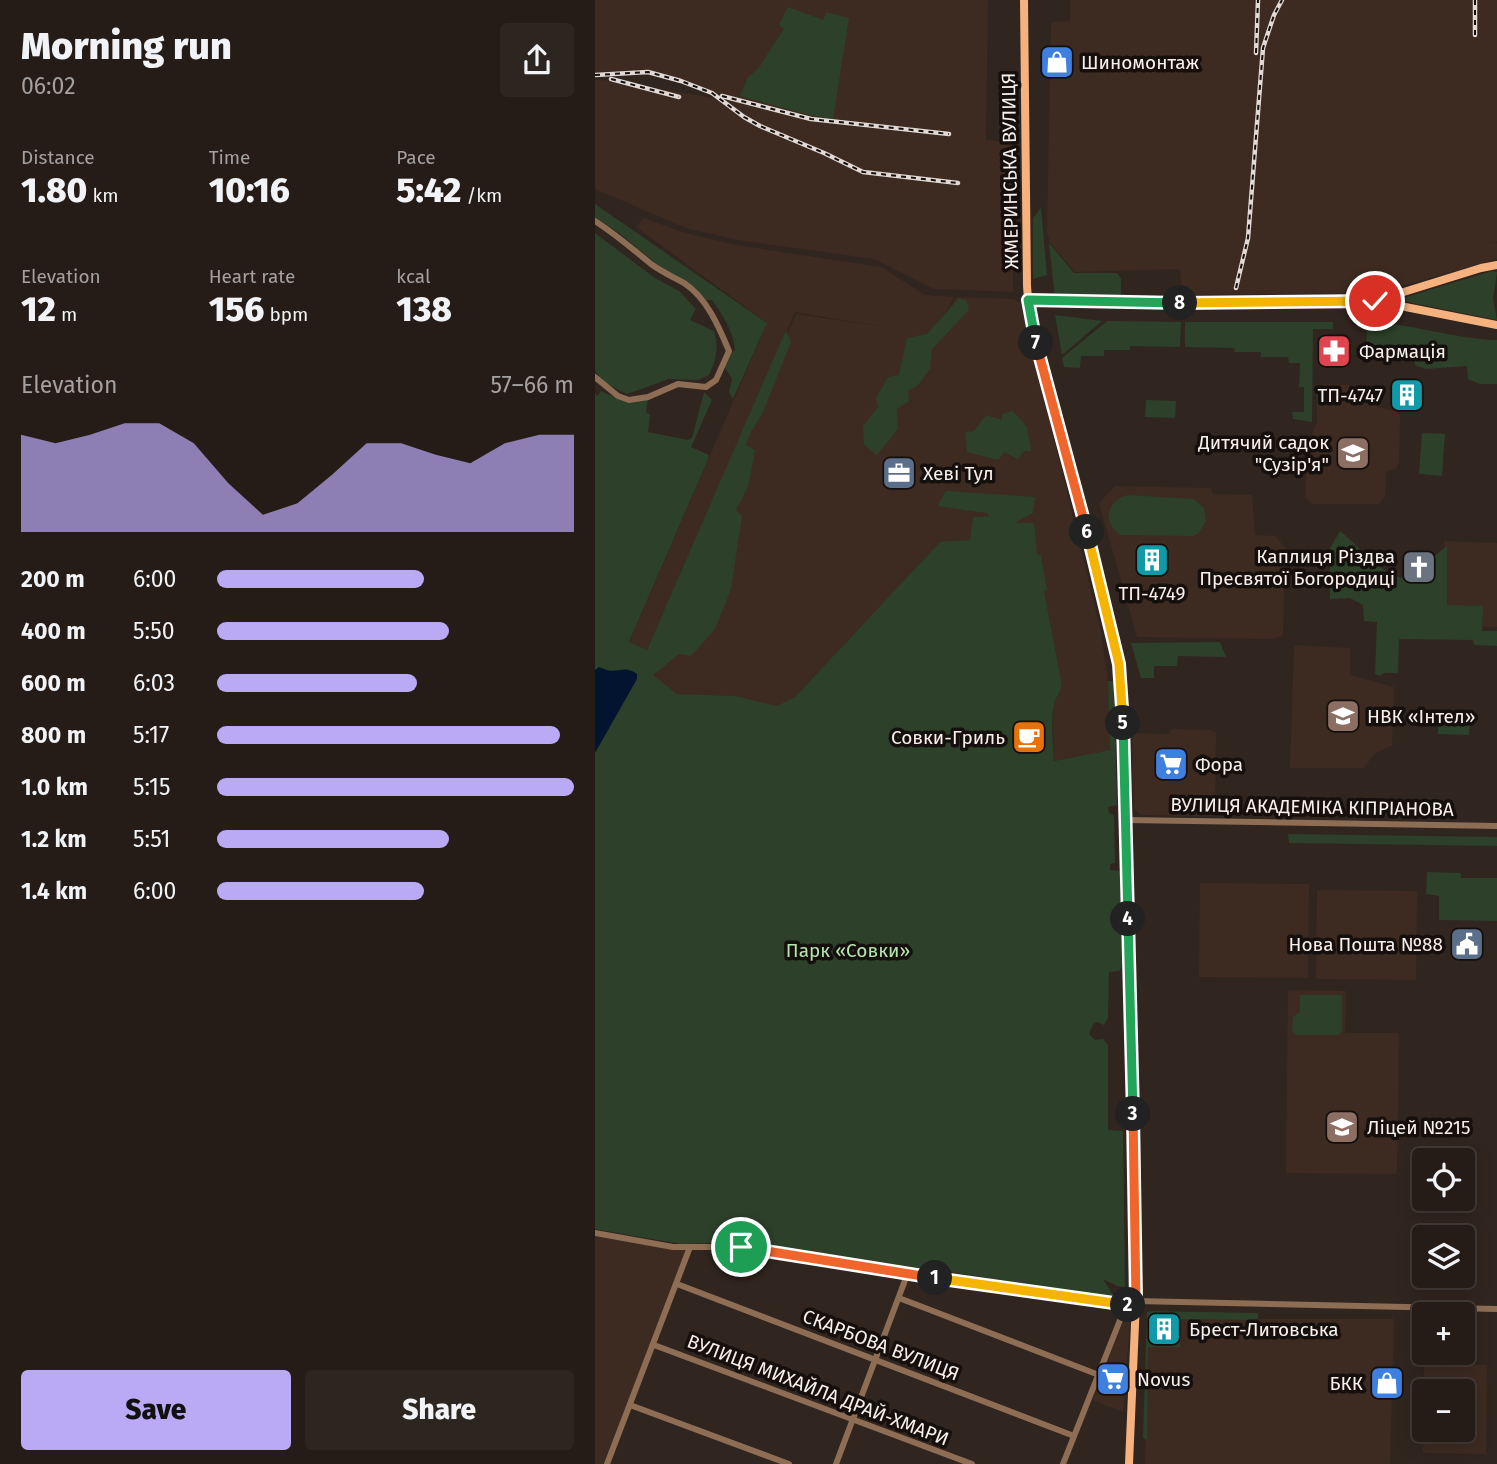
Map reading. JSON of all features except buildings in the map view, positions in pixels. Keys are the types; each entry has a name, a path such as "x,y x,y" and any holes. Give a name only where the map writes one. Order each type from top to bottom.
{"main road":[{"name":"ЖМЕРИНСЬКА ВУЛИЦЯ","path":"1024,0 1028,300 1032,327 1119,664 1125,758 1136,1301 1129,1464"},
{"path":"1375,301 1497,265"},
{"path":"1028,300 1191,303 1375,301 1497,325"}],"street":[{"path":"595,220 654,266 686,284 711,314 729,351 716,380 706,387 678,384 648,397 629,400 610,390 595,377"},
{"name":"ВУЛИЦЯ АКАДЕМІКА КІПРІАНОВА","path":"1126,820 1497,826"},
{"path":"595,1233 673,1248 741,1247 838,1261 907,1275 1126,1305 1136,1301 1497,1309"},
{"path":"607,1464 690,1247"},
{"path":"836,1464 907,1275"},
{"name":"СКАРБОВА ВУЛИЦЯ","path":"677,1284 1075,1436"},
{"path":"899,1298 1099,1376"},
{"path":"1063,1464 1126,1305"},
{"name":"ВУЛИЦЯ МИХАЙЛА ДРАЙ-ХМАРИ","path":"654,1345 972,1464"},
{"path":"630,1405 789,1464"}],"shaded area":[{"path":"595,0 988,0 986,140 1012,142 1013,292 934,289 874,259 737,240 686,228 595,189 595,80 615,81 741,103 690,82 641,69 595,72"},
{"path":"1070,0 1497,0 1497,242 1489,243 1497,243 1497,259 1377,293 1182,295 1180,269 1075,272 1050,243 1047,233 1051,22 1070,21"},
{"path":"644,218 685,233 736,245 881,267 925,295 954,297 938,328 956,297 1014,299 1021,304 1101,632 1108,681 1111,750 1054,761 1055,699 1062,685 1044,591 1047,590 1041,555 940,542 795,697 777,707 735,696 670,694 651,699 649,652 796,314 892,328 795,312 647,650 629,643 767,323 636,227"},
{"name":"Дитячий садок \"Сузір'я\"","path":"1323,384 1369,386 1377,407 1396,411 1400,415 1399,462 1396,468 1386,471 1385,497 1379,504 1312,504 1305,497 1308,443 1317,423 1317,389"},
{"path":"1115,486 1211,488 1213,494 1252,495 1255,535 1275,536 1285,547 1283,636 1271,639 1137,637 1099,503"},
{"path":"1444,541 1497,543 1497,627 1439,626"},
{"name":"НВК «Інтел»","path":"1294,645 1350,648 1350,675 1394,687 1392,746 1375,753 1364,768 1290,768"},
{"path":"1172,729 1210,730 1216,733 1215,816 1141,815 1134,809 1132,733 1169,734"},
{"path":"1200,883 1309,884 1308,978 1199,977"},
{"path":"1317,890 1417,891 1416,980 1316,979"},
{"name":"Ліцей №215","path":"1288,990 1346,991 1345,1033 1399,1033 1397,1174 1286,1173"},
{"path":"595,1233 690,1247 607,1464 595,1464"},
{"path":"1124,1319 1130,1321 1123,1412 1092,1400"},
{"path":"1180,1319 1394,1319 1390,1464 1145,1464 1147,1347"},
{"path":"1424,1365 1487,1365 1486,1454 1423,1453 1423,1442 1475,1442 1475,1379 1424,1379"}],"green space":[{"path":"788,7 823,20 826,12 849,18 833,119 740,96 748,77 758,69 784,29 779,25"},
{"path":"595,204 767,323 733,399 729,392 732,379 725,368 735,350 734,343 727,324 712,300 701,300 619,233 595,217"},
{"path":"1041,208 1047,275 1033,279 1033,218"},
{"path":"595,233 655,278 679,291 696,309 690,320 714,331 716,354 709,375 698,380 669,379 627,394 605,383 595,371"},
{"path":"1049,243 1074,273 1117,273 1121,279 1121,296 1055,298"},
{"path":"1492,271 1497,272 1493,299 1497,320 1403,301 1403,298"},
{"path":"959,298 967,301 969,310 932,349 930,369 918,385 908,391 909,401 897,409 898,429 877,455 864,445 863,426 878,407 876,398 888,377 899,375 907,338 927,334"},
{"path":"1055,315 1102,321 1062,355"},
{"path":"1107,321 1181,322 1180,347 1130,346 1130,350 1104,350 1104,356 1081,356 1080,368 1064,367 1062,358"},
{"path":"1185,322 1333,322 1333,329 1313,329 1312,422 1293,419 1292,412 1304,412 1304,387 1299,387 1300,363 1289,363 1288,357 1261,357 1261,352 1235,352 1234,348 1185,347"},
{"path":"1367,322 1497,340 1497,384 1480,384 1468,379 1467,366 1426,369 1415,365 1414,353 1366,355"},
{"name":"Парк «Совки»","path":"786,330 791,342 763,412 746,445 755,450 748,487 736,510 742,516 731,589 715,629 691,656 679,654 653,675 677,694 735,696 777,706 795,697 940,542 970,540 973,517 989,517 987,513 937,506 946,491 1035,497 1033,513 1014,523 1034,523 1037,554 1041,555 1047,590 1044,591 1062,685 1055,701 1053,716 1054,761 1110,750 1108,681 1114,681 1117,805 1108,807 1109,813 1114,815 1115,863 1110,864 1110,870 1120,871 1122,967 1119,971 1109,972 1108,1018 1104,1025 1097,1022 1093,1024 1089,1034 1095,1040 1103,1039 1108,1045 1108,1130 1123,1131 1125,1287 1103,1279 1115,1298 746,1242 681,1244 595,1229 595,394 598,396 601,391 629,403 648,399 648,432 688,440 692,438 704,392 712,400 691,447 709,455 706,464 629,642 647,650"},
{"path":"1146,400 1176,401 1175,418 1145,417"},
{"path":"1013,411 1027,427 1031,451 1024,451 1018,459 1004,452 998,460 967,452 965,432 974,431 986,415 1002,420 1002,414"},
{"path":"1422,433 1445,434 1442,476 1419,474"},
{"path":"1128,495 1194,499 1204,508 1206,521 1199,533 1193,536 1120,535 1111,524 1109,512 1115,502"},
{"path":"1340,531 1388,572 1411,580 1425,580 1427,562 1447,546 1447,605 1483,606 1482,631 1497,631 1497,646 1474,645 1473,640 1399,639 1398,673 1383,673 1381,676 1375,674 1377,622 1364,621 1363,605 1350,598 1330,599 1330,548"},
{"path":"1220,642 1226,657 1178,656 1177,666 1154,666 1154,678 1141,678 1131,643"},
{"path":"1438,718 1470,719 1469,735 1438,734"},
{"path":"1288,834 1497,837 1497,846 1289,843"},
{"path":"1427,872 1461,873 1461,878 1497,878 1497,921 1439,920 1439,896 1426,894"},
{"path":"1300,995 1342,995 1342,1031 1339,1035 1296,1035 1292,1030 1293,1017 1300,1012"},
{"path":"1147,1312 1258,1313 1258,1320 1180,1319 1180,1347 1148,1347 1147,1440 1143,1438"}],"water":[{"path":"599,667 611,671 632,671 637,674 637,679 595,753 595,670"}],"railway":[{"path":"1256,53 1258,0"},
{"path":"1236,288 1248,238 1263,48 1282,0"},
{"path":"1475,0 1475,35"},
{"path":"595,75 648,72 681,81 712,93 760,126 863,172 958,183"},
{"path":"611,79 679,97"},
{"path":"722,96 811,119 949,134"}],"place":[{"name":"Шиномонтаж","path":"1057,62"},
{"name":"Фармація","path":"1334,351"},
{"name":"ТП-4747","path":"1407,395"},
{"name":"Дитячий садок \"Сузір'я\"","path":"1353,453"},
{"name":"Хеві Тул","path":"899,473"},
{"name":"ТП-4749","path":"1152,560"},
{"name":"Каплиця Різдва Пресвятої Богородиці","path":"1419,567"},
{"name":"НВК «Інтел»","path":"1343,716"},
{"name":"Совки-Гриль","path":"1029,737"},
{"name":"Фора","path":"1171,764"},
{"name":"Нова Пошта №88","path":"1467,944"},
{"name":"Ліцей №215","path":"1342,1127"},
{"name":"Брест-Литовська","path":"1164,1329"},
{"name":"Novus","path":"1113,1379"},
{"name":"БКК","path":"1387,1383"}],"route":[{"path":"741,1247 838,1261 907,1275 1126,1305 1136,1301 1121,678 1108,615 1032,327 1028,300 1191,303 1375,301"}]}
